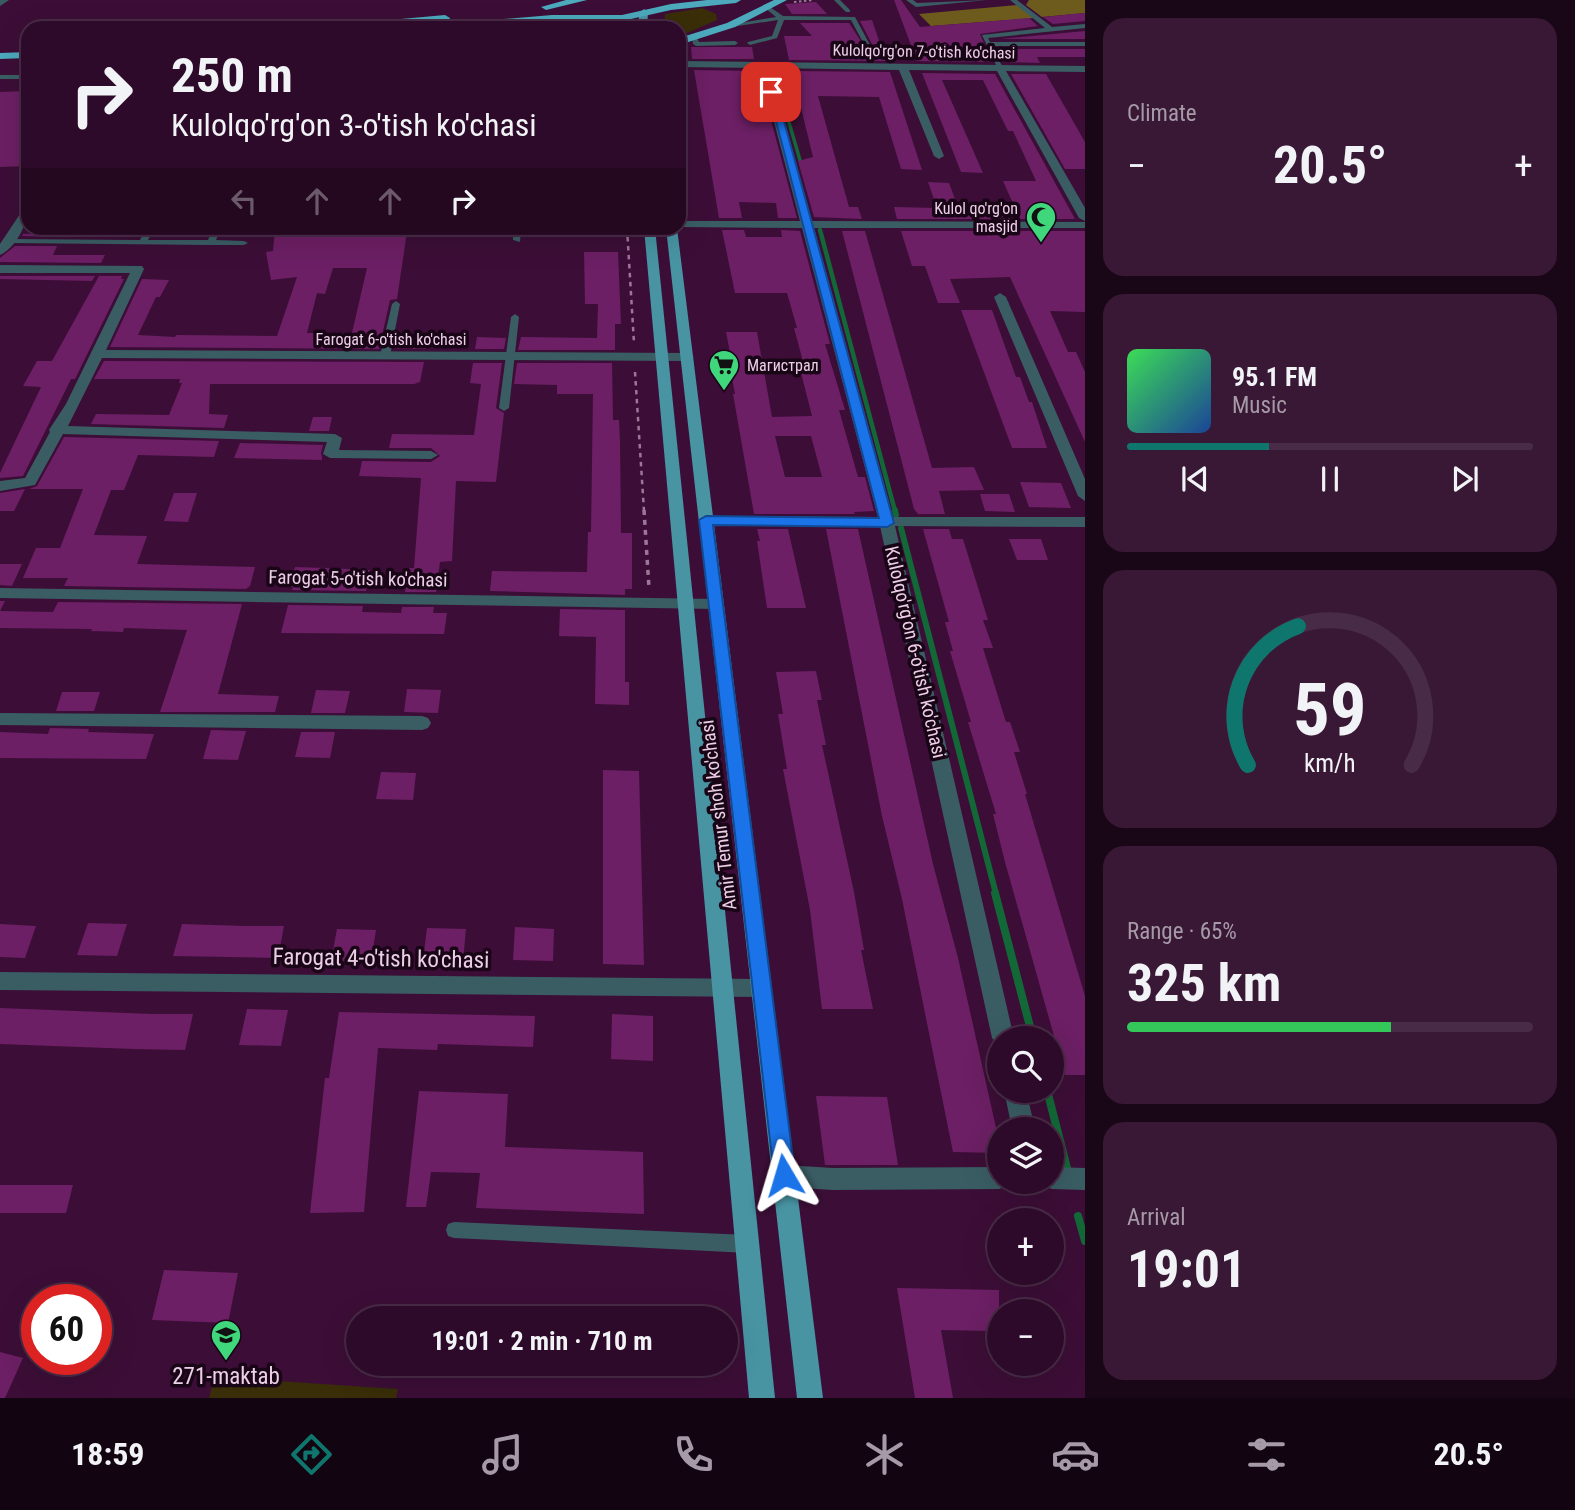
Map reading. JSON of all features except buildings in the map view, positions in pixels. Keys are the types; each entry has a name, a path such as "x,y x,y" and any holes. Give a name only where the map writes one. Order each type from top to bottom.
{"highway":[{"path":"513,11 562,0"},
{"path":"408,21 513,11 584,0 582,8 600,17"},
{"path":"643,0 648,6 644,12"},
{"path":"517,21 622,18 644,12 736,0"},
{"path":"686,40 731,25 782,0"},
{"path":"694,37 692,33 723,21 727,16 719,9 698,4"},
{"path":"0,47 21,51"},
{"path":"0,56 21,51"}],"main road":[{"path":"643,21 644,12"},
{"path":"600,17 609,21"},
{"name":"Amir Temur shoh ko'chasi","path":"650,235 762,1398"},
{"name":"Amir Temur shoh ko'chasi","path":"680,235 687,357 810,1398"}],"street":[{"path":"0,3 5,0"},
{"name":"Kulolqo'rg'on 7-o'tish ko'chasi","path":"686,64 1085,69"},
{"name":"Kulolqo'rg'on 6-o'tish ko'chasi","path":"764,65 887,523 1000,1026"},
{"path":"904,67 939,156"},
{"path":"1000,68 1085,218"},
{"path":"0,251 21,221"},
{"path":"686,225 1085,225"},
{"path":"0,269 138,269 73,404 56,430 30,482 0,486"},
{"path":"1000,297 1085,496"},
{"name":"Farogat 6-o'tish ko'chasi","path":"95,354 687,357"},
{"path":"56,430 335,438 330,454 431,455"},
{"path":"706,520 1085,522"},
{"name":"Farogat 5-o'tish ko'chasi","path":"0,593 716,604"},
{"path":"0,719 422,723"},
{"name":"Farogat 4-o'tish ko'chasi","path":"0,981 761,988"},
{"path":"784,1175 833,1179 987,1178"},
{"path":"1064,1178 1085,1179"}],"lane":[{"path":"837,0 848,11"},
{"path":"909,0 916,5 984,0"},
{"path":"1013,0 1051,30"},
{"path":"767,7 782,18"},
{"path":"750,43 775,37 782,18"},
{"path":"731,25 782,18 853,18 867,45"},
{"path":"1000,68 984,36 1085,26"},
{"path":"694,37 696,44 735,43"},
{"path":"988,44 1085,44"},
{"path":"0,77 21,76"},
{"path":"143,242 146,235"},
{"path":"211,243 214,235"},
{"path":"517,235 517,240"},
{"path":"9,241 244,243"},
{"path":"385,356 396,304"},
{"path":"504,408 515,317"},
{"path":"454,1230 748,1244"}],"path":[{"path":"627,235 650,604"}],"shaded area":[{"path":"1029,0 1085,0 1085,13 1042,17 1026,5"},
{"path":"1017,5 1034,18 931,26 919,14"},
{"path":"702,8 716,14 717,20 686,34 686,21 664,21 665,14"},
{"path":"214,1377 398,1389 396,1398 209,1398"}],"waterway":[{"path":"774,71 802,167"},
{"path":"820,230 895,511"},
{"path":"895,510 896,515"},
{"path":"901,528 996,894"},
{"path":"995,893 1030,1026"},
{"path":"1050,1103 1068,1172"},
{"path":"1078,1216 1085,1241"}],"place":[{"name":"Kulol qo'rg'on masjid","path":"1041,244"},
{"name":"Магистрал","path":"724,392"},
{"name":"271-maktab","path":"226,1362"}],"route":[{"path":"771,92 887,523 706,520 784,1175"}]}
